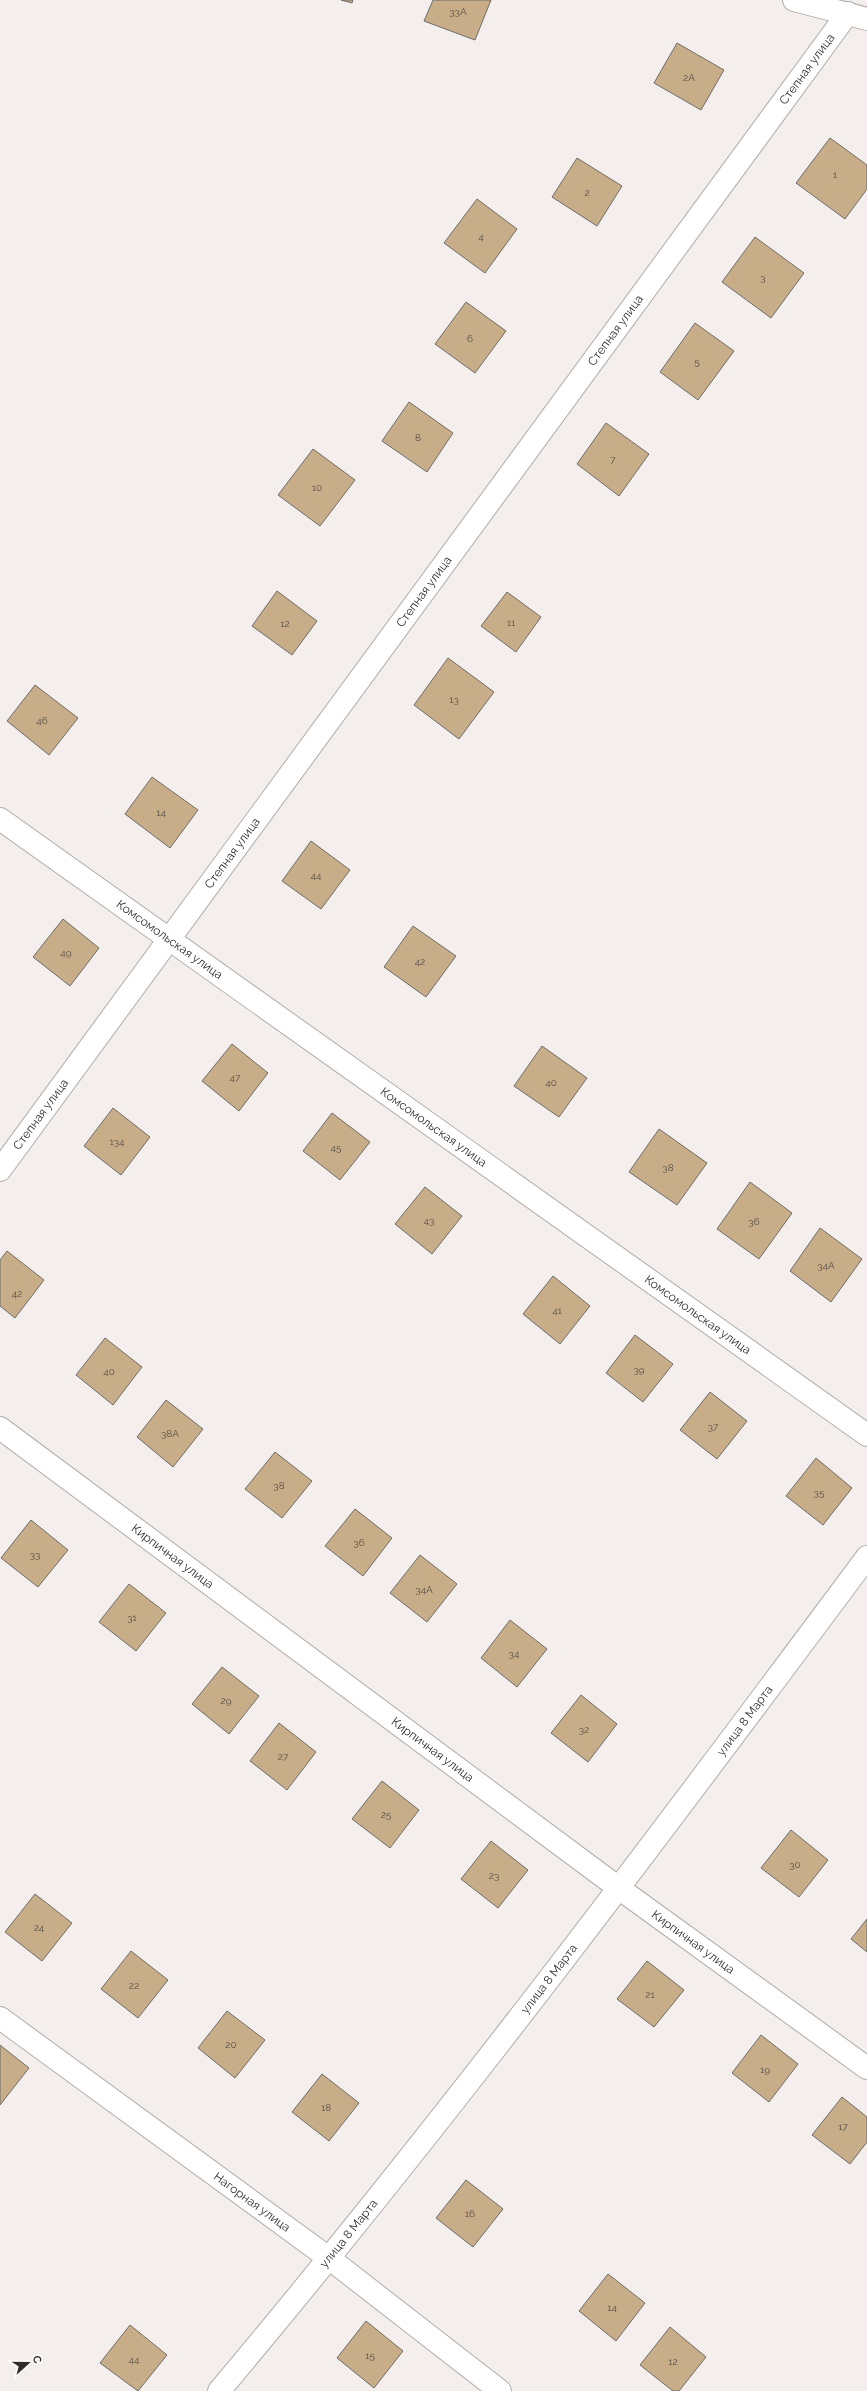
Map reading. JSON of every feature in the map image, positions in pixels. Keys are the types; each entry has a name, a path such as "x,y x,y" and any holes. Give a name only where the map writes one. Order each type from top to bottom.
{"street":[{"path":"794,0 858,16"},
{"name":"Степная улица","path":"0,1170 170,939 858,16"},
{"name":"Комсомольская улица","path":"0,819 867,1435"},
{"name":"Кирпичная улица","path":"0,1428 620,1889 867,2068"},
{"name":"улица 8 Марта","path":"219,2391 330,2259 620,1889 867,1557"},
{"name":"Нагорная улица","path":"0,2018 330,2259 500,2391"}],"building":[{"path":"341,0 353,0 352,3"},
{"path":"433,0 491,0 475,40 424,21"},
{"path":"677,43 724,70 701,110 654,83"},
{"path":"830,138 867,165 867,189 845,219 796,183"},
{"path":"577,158 622,186 597,226 552,197"},
{"path":"477,199 517,229 485,273 444,243"},
{"path":"755,237 804,273 771,318 722,282"},
{"path":"466,302 506,331 475,373 435,344"},
{"path":"695,323 734,351 698,400 660,372"},
{"path":"409,402 453,433 427,472 382,441"},
{"path":"606,423 649,454 619,496 577,464"},
{"path":"313,449 355,480 320,526 278,495"},
{"path":"277,591 317,621 292,655 252,626"},
{"path":"507,592 541,617 516,652 481,626"},
{"path":"448,658 494,692 459,739 414,705"},
{"path":"35,685 78,718 49,755 7,721"},
{"path":"152,777 198,810 170,848 125,814"},
{"path":"311,841 350,870 321,909 282,881"},
{"path":"63,919 99,948 70,986 33,957"},
{"path":"413,926 456,956 426,997 384,967"},
{"path":"232,1044 268,1073 239,1111 202,1081"},
{"path":"542,1046 587,1078 559,1117 514,1086"},
{"path":"113,1108 150,1137 121,1175 84,1146"},
{"path":"332,1113 370,1142 340,1180 303,1151"},
{"path":"659,1129 707,1163 677,1205 629,1172"},
{"path":"750,1182 792,1213 759,1259 717,1229"},
{"path":"425,1187 462,1216 432,1254 395,1224"},
{"path":"820,1228 862,1259 831,1302 790,1271"},
{"path":"7,1251 44,1280 15,1318 0,1306 0,1260"},
{"path":"553,1276 590,1306 560,1344 523,1314"},
{"path":"635,1335 673,1364 643,1402 606,1373"},
{"path":"105,1338 142,1367 113,1405 76,1375"},
{"path":"710,1392 747,1421 717,1459 680,1430"},
{"path":"166,1400 203,1429 173,1467 137,1437"},
{"path":"275,1452 312,1481 282,1518 245,1489"},
{"path":"816,1458 852,1488 823,1525 786,1496"},
{"path":"355,1509 392,1538 363,1576 325,1546"},
{"path":"31,1520 68,1550 38,1587 1,1558"},
{"path":"420,1555 457,1584 427,1622 390,1593"},
{"path":"129,1584 166,1613 136,1651 99,1622"},
{"path":"510,1620 547,1649 517,1687 481,1658"},
{"path":"222,1667 259,1696 229,1734 192,1704"},
{"path":"581,1695 617,1724 588,1762 551,1733"},
{"path":"279,1723 316,1752 287,1790 250,1761"},
{"path":"382,1781 419,1810 390,1848 352,1819"},
{"path":"791,1830 828,1860 799,1897 761,1868"},
{"path":"491,1841 528,1870 498,1908 461,1879"},
{"path":"35,1894 72,1923 42,1961 5,1932"},
{"path":"867,1919 867,1952 851,1939"},
{"path":"131,1951 168,1980 138,2018 101,1989"},
{"path":"647,1961 684,1990 654,2027 617,1999"},
{"path":"227,2011 265,2040 235,2078 198,2048"},
{"path":"761,2035 798,2064 769,2102 732,2073"},
{"path":"0,2045 29,2068 0,2105"},
{"path":"322,2074 359,2103 329,2141 292,2112"},
{"path":"842,2097 867,2117 867,2142 850,2164 812,2135"},
{"path":"466,2180 503,2209 473,2247 436,2218"},
{"path":"608,2274 645,2303 616,2341 579,2311"},
{"path":"366,2321 403,2351 374,2388 337,2358"},
{"path":"130,2325 167,2355 138,2391 100,2363"},
{"path":"670,2327 706,2357 679,2391 673,2391 640,2365"}]}
